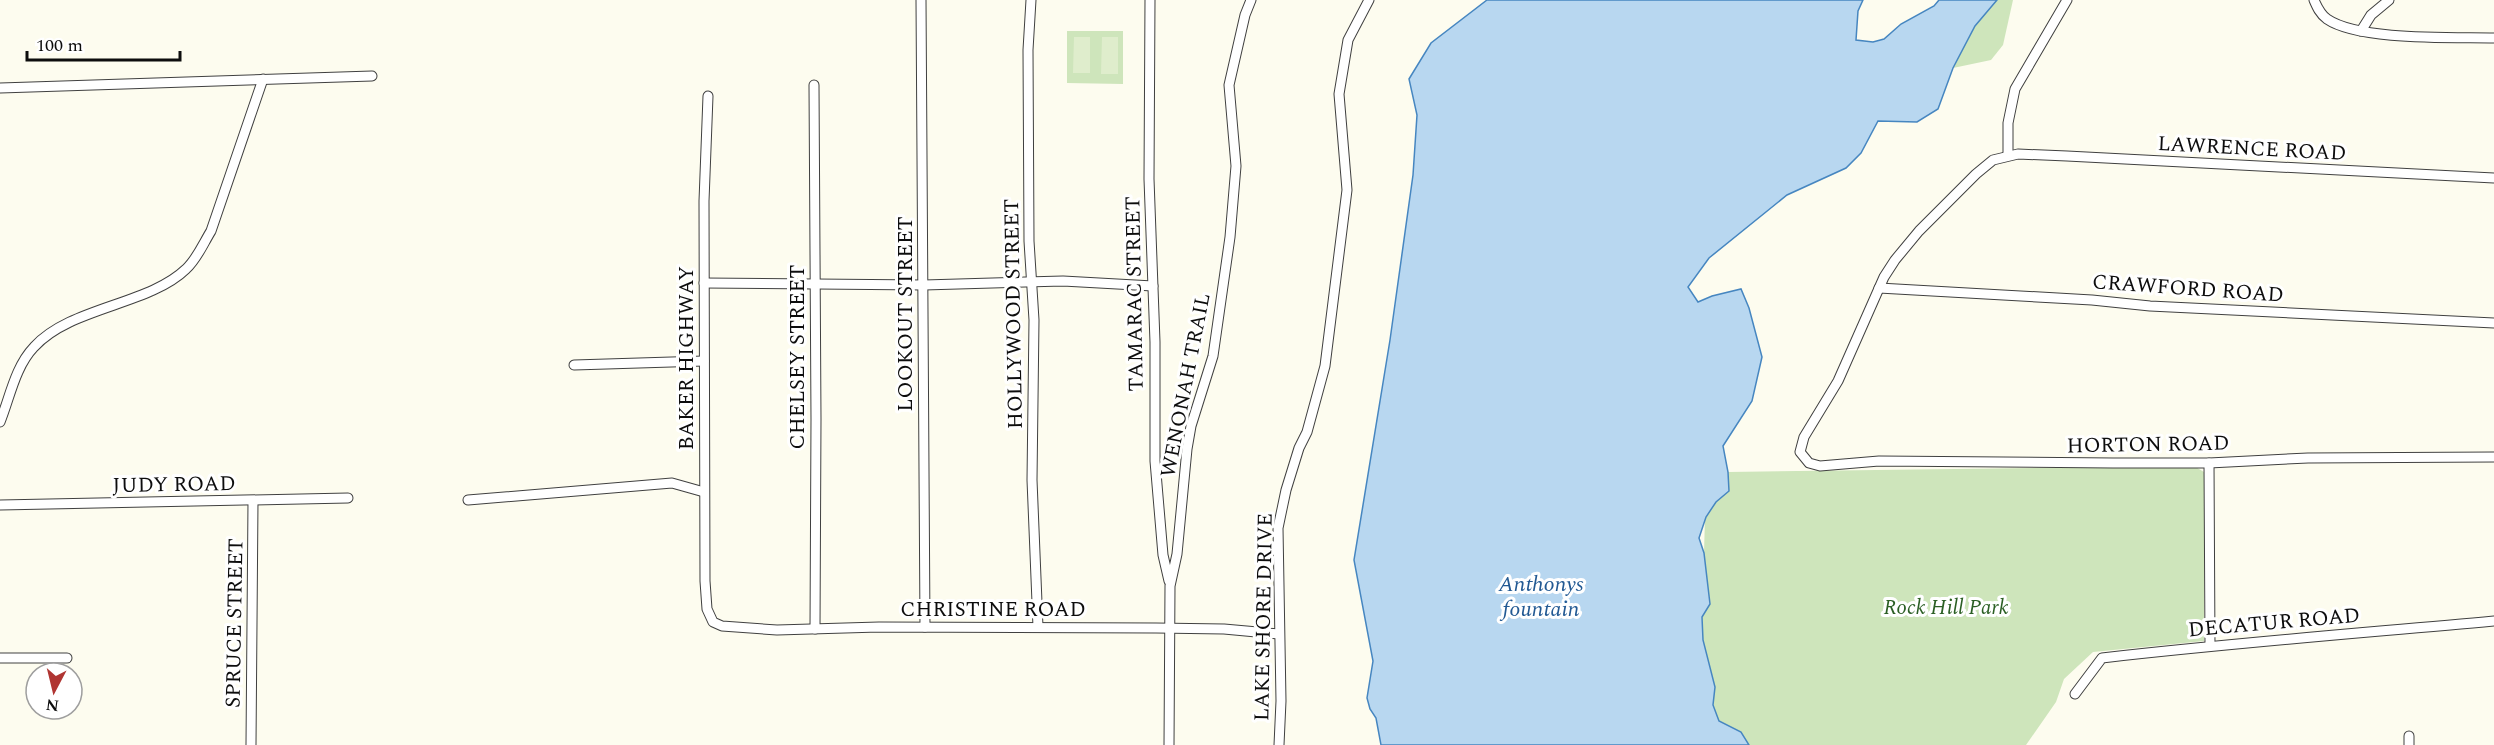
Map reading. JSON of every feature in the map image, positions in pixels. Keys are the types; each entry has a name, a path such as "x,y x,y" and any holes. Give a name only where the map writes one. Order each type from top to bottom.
{"street":[{"name":"LOOKOUT STREET","path":"921,0 925,627"},
{"name":"HOLLYWOOD STREET","path":"1031,0 1028,62 1029,241 1034,320 1032,480 1038,627"},
{"name":"TAMARAC STREET","path":"1150,0 1149,179 1155,461 1163,555 1170,586"},
{"name":"WENONAH TRAIL","path":"1169,745 1170,586 1177,554 1187,449 1191,426 1213,356 1230,237 1236,166 1229,86 1245,15 1251,0"},
{"name":"LAKE SHORE DRIVE","path":"1279,745 1281,701 1280,514 1299,448 1307,432 1319,394 1331,334 1334,280 1343,230 1347,189 1339,94 1348,40 1369,0"},
{"path":"2314,0 2320,13 2328,20 2361,31 2381,34 2494,38"},
{"path":"2361,31 2371,15 2389,0"},
{"path":"1879,288 1895,260 1919,231 1976,174 1993,160 2008,155 2008,123 2015,89 2066,1"},
{"path":"0,87 372,76"},
{"path":"0,422 22,361 35,345 54,331 90,314 160,286 185,270 198,254 211,231 263,79"},
{"name":"CHELSEY STREET","path":"814,85 815,629"},
{"name":"BAKER HIGHWAY","path":"708,96 704,283 704,492 705,581 710,618"},
{"name":"LAWRENCE ROAD","path":"2008,155 2494,178"},
{"path":"704,283 924,285 1032,282 1153,286"},
{"name":"CRAWFORD ROAD","path":"1879,288 2092,300 2150,306 2494,323"},
{"name":"HORTON ROAD","path":"1879,288 1838,381 1804,437 1800,452 1803,459 1820,466 1880,461 2209,463 2308,458 2494,458"},
{"path":"574,365 704,361"},
{"path":"2209,463 2210,646"},
{"path":"468,500 672,483 704,492"},
{"name":"JUDY ROAD","path":"0,505 348,498"},
{"name":"SPRUCE STREET","path":"251,745 253,501"},
{"name":"CHRISTINE ROAD","path":"710,618 722,626 777,630 925,627 1170,628 1224,629 1279,634"},
{"name":"DECATUR ROAD","path":"2074,694 2102,658 2494,621"},
{"path":"0,658 67,658"}],"green space":[{"path":"1997,0 2013,0 2003,45 1991,60 1953,68 1975,26"},
{"path":"1067,31 1123,31 1123,84 1067,83"},
{"path":"1074,37 1090,37 1090,73 1073,73"},
{"path":"1102,37 1118,37 1118,74 1101,74"},
{"name":"Rock Hill Park","path":"2194,466 2204,472 2204,641 2093,652 2064,679 2056,702 2026,745 1749,745 1741,732 1719,721 1713,705 1715,687 1703,640 1702,617 1710,604 1704,553 1705,517 1716,502 1729,491 1728,472"}],"water":[{"name":"Anthonys fountain","path":"1487,0 1863,0 1858,11 1856,40 1873,42 1884,39 1901,24 1934,6 1939,0 1997,0 1975,26 1953,68 1938,109 1917,122 1878,121 1861,153 1846,168 1787,195 1709,258 1688,287 1698,302 1741,289 1749,308 1762,357 1752,401 1723,446 1729,491 1716,502 1706,517 1699,538 1704,553 1710,604 1702,617 1703,640 1715,687 1713,705 1719,721 1741,732 1749,745 1381,745 1376,718 1367,698 1373,661 1354,560 1390,340 1413,175 1417,115 1409,79 1431,43"}]}
